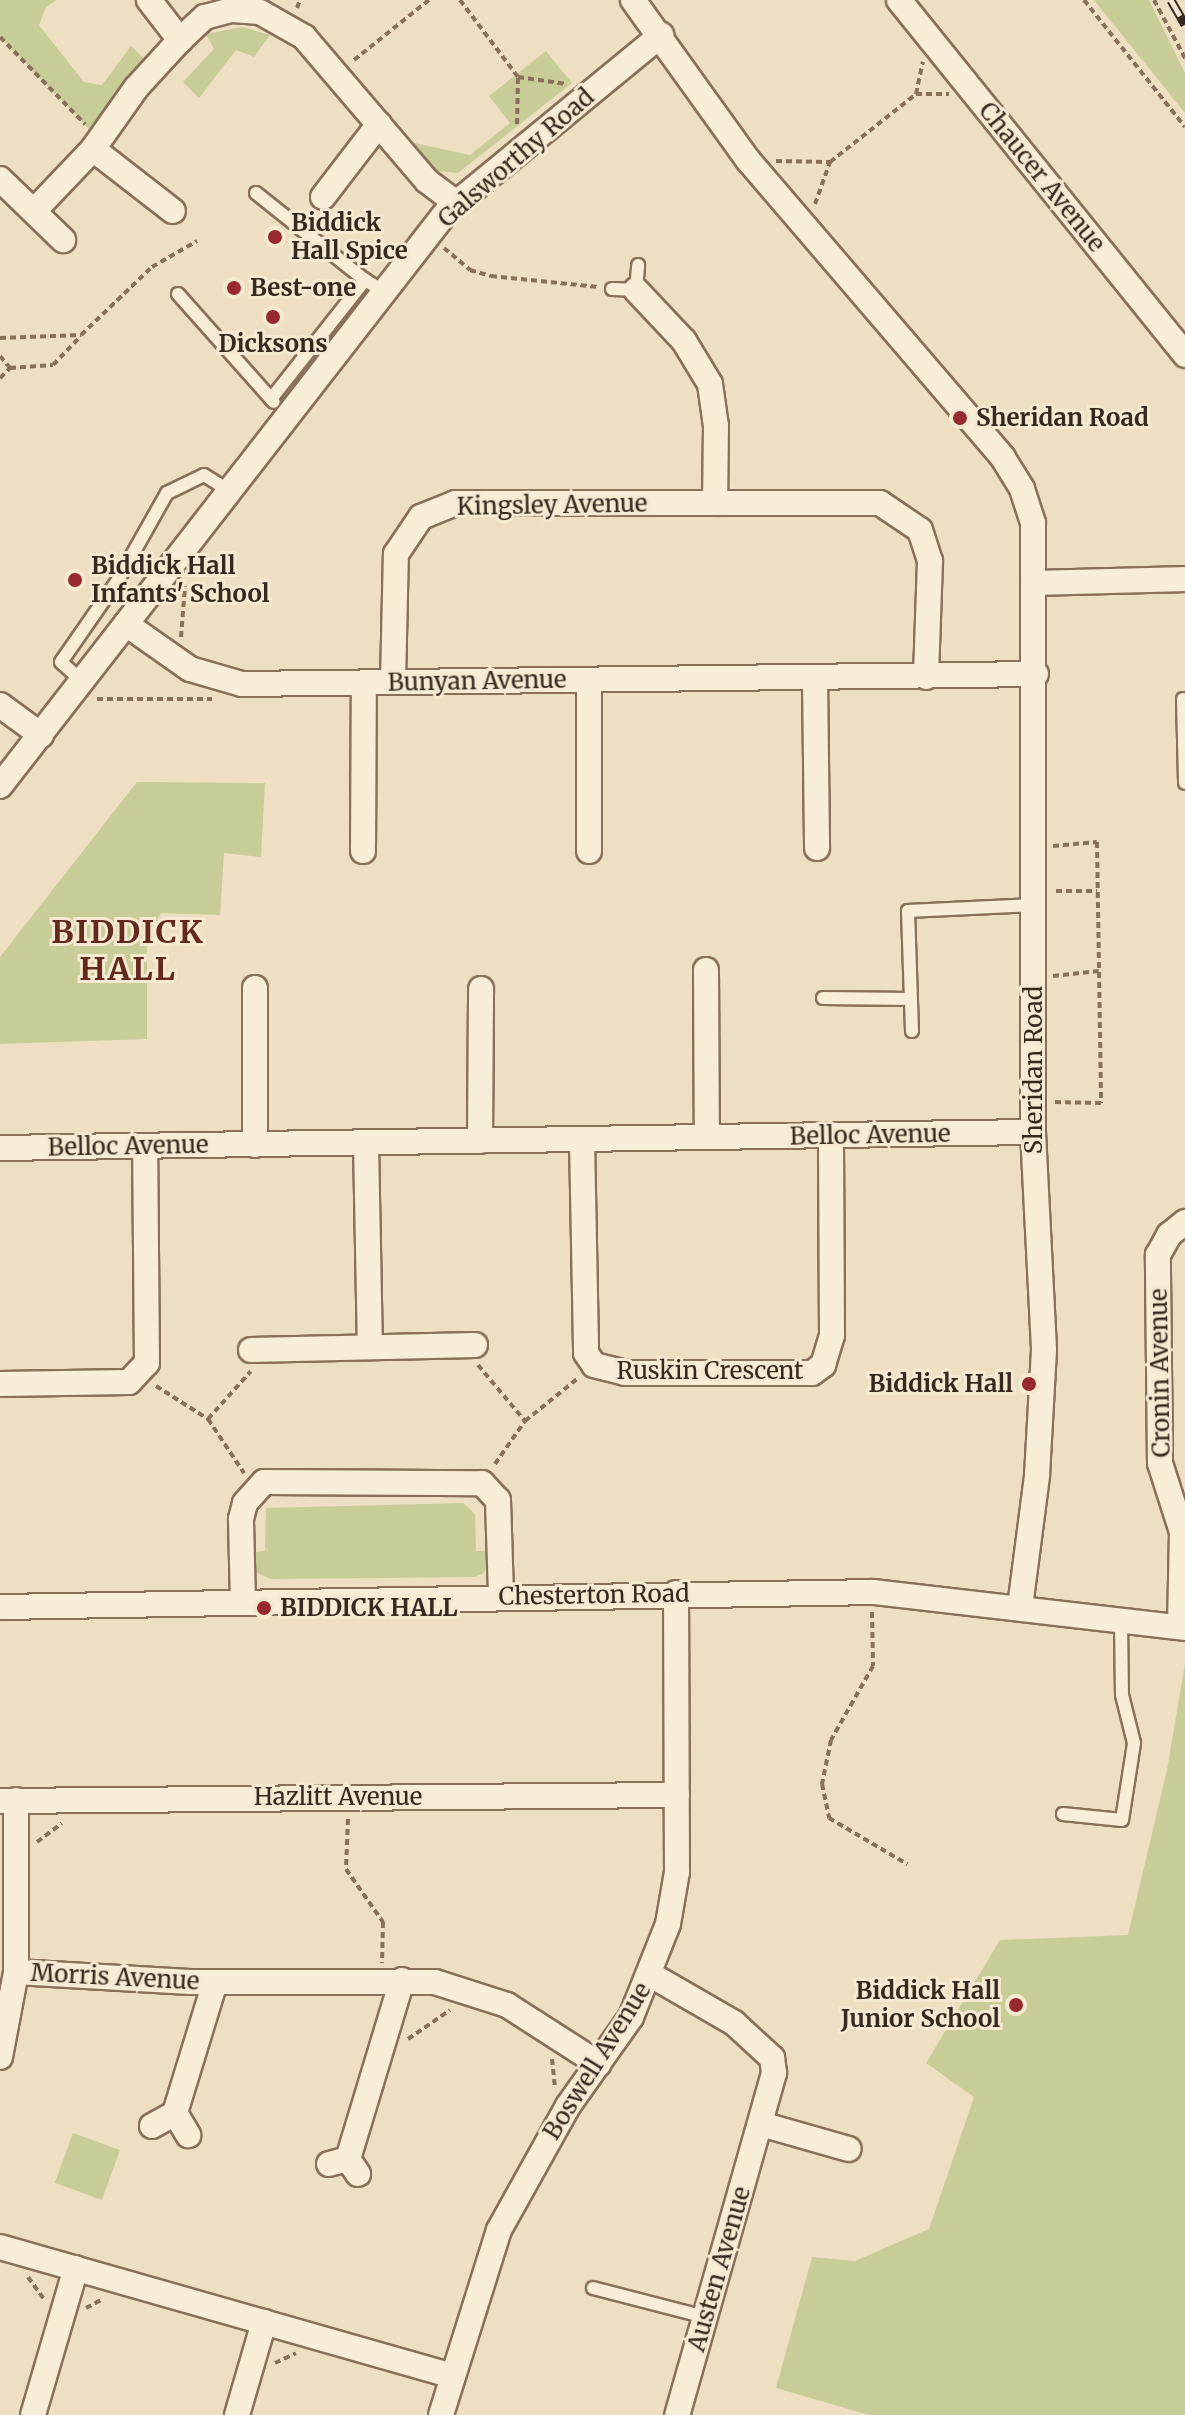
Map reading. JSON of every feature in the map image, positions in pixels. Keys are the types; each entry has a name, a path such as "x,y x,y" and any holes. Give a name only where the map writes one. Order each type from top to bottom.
{"street":[{"path":"149,0 180,40"},
{"name":"Sheridan Road","path":"633,0 748,160 1003,458 1022,489 1033,523 1036,583 1033,1132 1044,1350 1037,1476 1020,1607"},
{"name":"Chaucer Avenue","path":"899,0 1185,355"},
{"path":"34,211 96,145 136,88 180,40 205,17 232,10 260,12 304,37 427,181 456,203"},
{"name":"Galsworthy Road","path":"0,786 230,491 279,408 375,286 456,203 661,35"},
{"path":"323,197 379,124"},
{"path":"96,145 173,211"},
{"path":"0,179 63,240"},
{"path":"624,289 684,341 710,384 716,426 715,503"},
{"name":"Kingsley Avenue","path":"393,682 396,554 421,517 455,503 880,503 903,515 920,530 930,561 926,677"},
{"path":"1036,583 1185,579"},
{"name":"Bunyan Avenue","path":"126,624 179,662 224,681 364,683 1036,674"},
{"path":"815,678 817,848"},
{"name":"Bunyan Avenue","path":"589,680 589,851"},
{"name":"Bunyan Avenue","path":"363,851 364,683"},
{"path":"0,705 41,735"},
{"path":"706,970 707,1137"},
{"path":"255,988 255,1145"},
{"path":"480,1141 481,989"},
{"name":"Belloc Avenue","path":"0,1148 1033,1132"},
{"name":"Ruskin Crescent","path":"582,1139 586,1353 594,1365 609,1372 812,1373 823,1365 832,1335 831,1135"},
{"path":"366,1143 370,1347"},
{"path":"0,1384 129,1382 140,1375 150,1351 145,1146"},
{"name":"Cronin Avenue","path":"1183,1628 1182,1532 1178,1504 1160,1463 1158,1255 1185,1222"},
{"path":"251,1350 475,1345"},
{"path":"243,1603 241,1519 254,1489 264,1482 482,1483 498,1500 501,1597"},
{"name":"Chesterton Road","path":"0,1607 874,1592 1183,1628"},
{"name":"Boswell Avenue","path":"441,2415 499,2230 558,2122 599,2064 651,1975 677,1872 676,1593"},
{"name":"Hazlitt Avenue","path":"8,1800 677,1795"},
{"path":"0,2057 6,1998 16,1972 16,1858 8,1800"},
{"name":"Morris Avenue","path":"16,1972 215,1982 392,1980 475,1993 550,2033 599,2064"},
{"name":"Austen Avenue","path":"651,1975 723,2015 772,2058 774,2073 677,2415"},
{"path":"345,2166 378,2059 392,1980"},
{"name":"Morris Avenue","path":"175,2113 215,1982"},
{"path":"152,2126 175,2113 188,2135"},
{"path":"761,2124 849,2149"},
{"path":"0,2247 452,2376"},
{"path":"33,2415 76,2268"},
{"path":"237,2415 264,2322"}],"lane":[{"path":"256,193 375,286"},
{"path":"624,289 638,265"},
{"path":"178,294 279,408"},
{"path":"75,690 61,662 118,580 167,493 204,475 230,491"},
{"path":"1183,699 1185,783"},
{"path":"912,1031 908,911 1034,898"},
{"path":"823,998 911,999"},
{"path":"1063,1814 1122,1820 1134,1743 1122,1695 1121,1621"},
{"path":"593,2288 705,2317"}],"path":[{"path":"336,74 429,0"},
{"path":"460,0 518,77 517,152"},
{"path":"1084,0 1185,127"},
{"path":"1154,0 1185,58"},
{"path":"0,37 96,145"},
{"path":"518,77 596,89"},
{"path":"807,229 830,162 916,94 975,94"},
{"path":"748,160 830,162"},
{"path":"429,234 470,270 624,289"},
{"path":"0,378 10,368 53,365 152,267 197,241"},
{"path":"0,338 81,335"},
{"path":"0,356 10,368"},
{"path":"179,662 189,544"},
{"path":"75,690 211,700 224,681"},
{"path":"1033,1102 1101,1103 1097,842 1035,847"},
{"path":"1034,898 1097,891"},
{"path":"1034,977 1099,971"},
{"path":"475,1345 479,1371 525,1421"},
{"path":"208,1419 251,1374 251,1350"},
{"path":"482,1483 525,1421 594,1365"},
{"path":"140,1375 208,1419 254,1489"},
{"path":"874,1592 873,1666 831,1740 822,1784 829,1818 907,1864"},
{"path":"348,1797 346,1869 383,1922 392,1980"},
{"path":"16,1858 94,1799"},
{"path":"378,2059 475,1993"},
{"path":"550,2033 558,2122"}],"green space":[{"path":"0,0 57,0 46,7 39,25 84,82 102,85 131,46 154,68 100,140 0,37"},
{"path":"1094,0 1149,0 1185,73 1185,113"},
{"path":"242,27 270,35 254,57 236,50 199,98 183,82 214,49 206,34"},
{"path":"546,51 572,83 458,173 426,170 405,141 470,155 510,123 489,96"},
{"path":"137,782 265,783 261,857 224,853 220,915 161,913 147,938 147,1039 0,1044 0,957"},
{"path":"463,1503 475,1514 476,1551 491,1551 484,1573 475,1577 271,1579 253,1571 253,1552 265,1551 266,1508"},
{"path":"1185,1663 1185,2415 869,2415 776,2388 812,2257 855,2261 929,2229 974,2097 926,2063 1000,1940 1128,1935 1167,1770"},
{"path":"73,2133 120,2150 102,2200 55,2183"}],"railway":[{"path":"1171,0 1185,24"}],"place":[{"name":"Biddick Hall Spice","path":"275,237"},
{"name":"Best-one","path":"234,288"},
{"name":"Dicksons","path":"273,317"},
{"name":"Sheridan Road","path":"960,418"},
{"name":"Biddick Hall Infants' School","path":"75,580"},
{"name":"Biddick Hall","path":"1029,1384"},
{"name":"BIDDICK HALL","path":"264,1608"},
{"name":"Biddick Hall Junior School","path":"1016,2005"}],"district":[{"name":"BIDDICK HALL","path":"128,952"}]}
